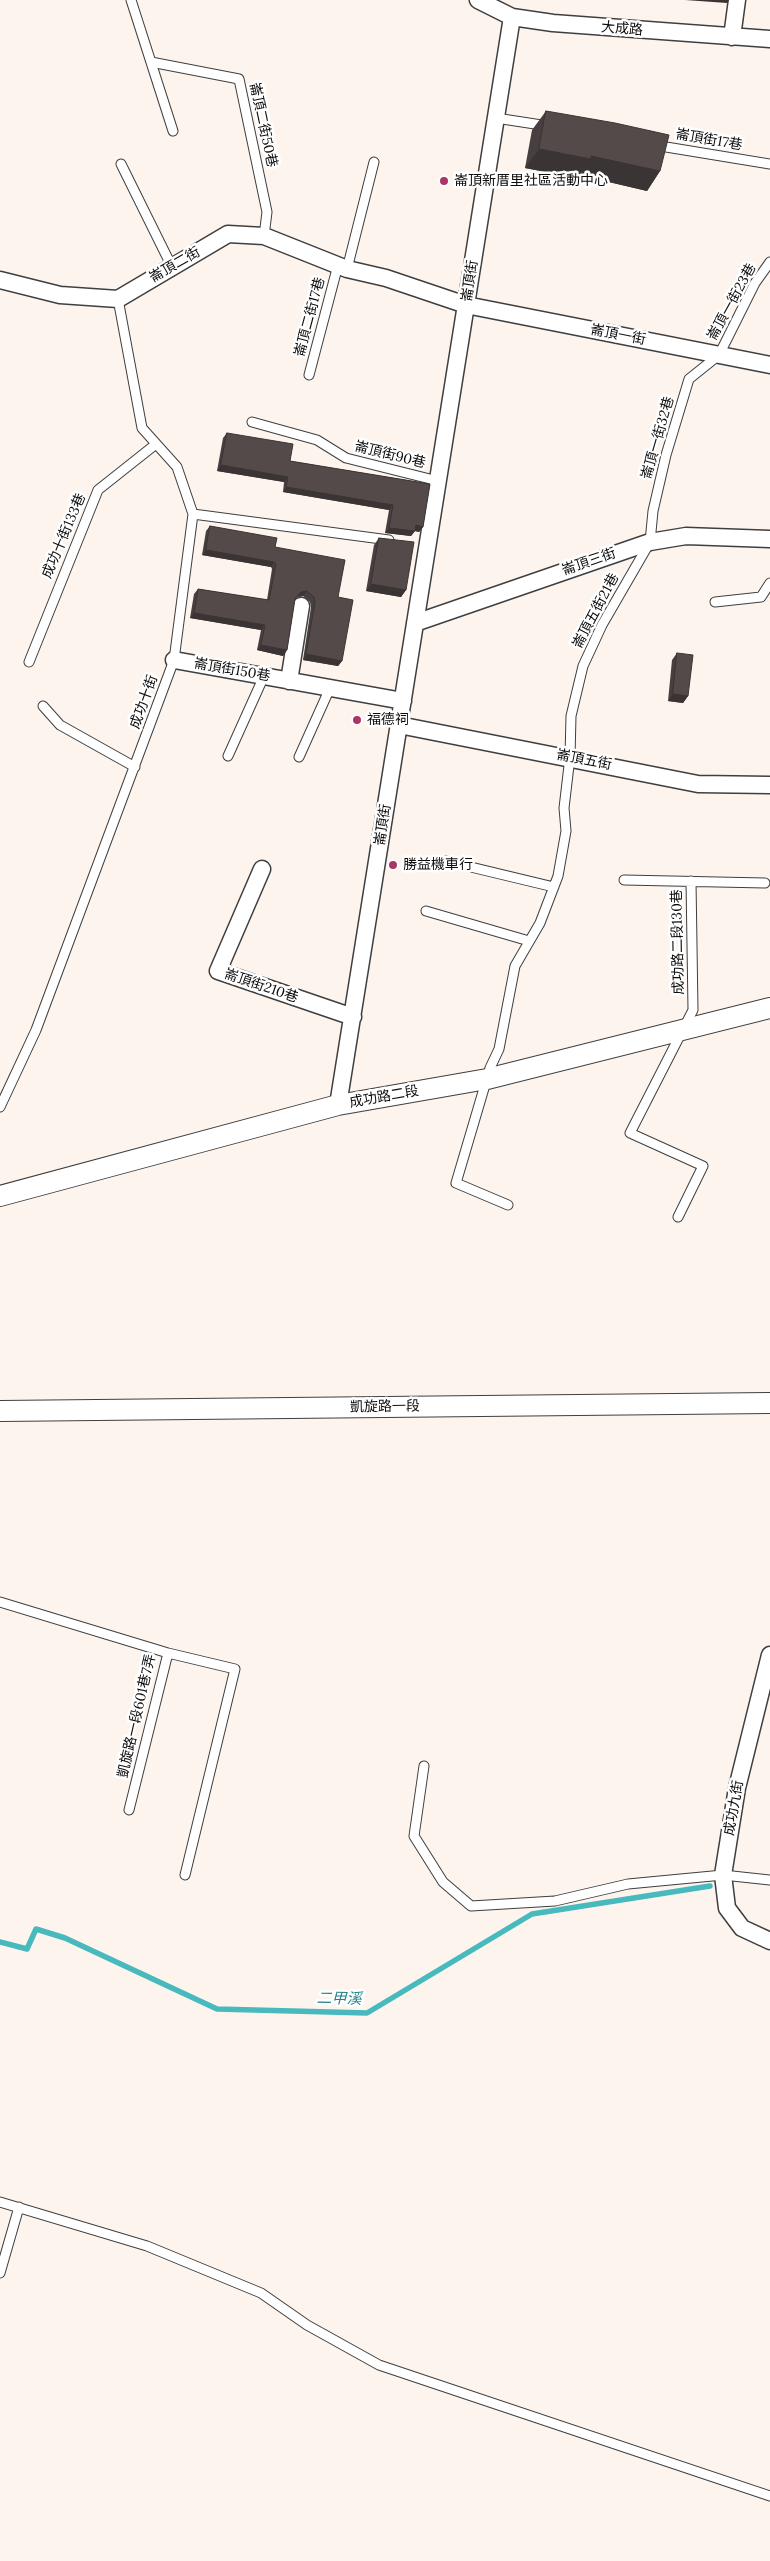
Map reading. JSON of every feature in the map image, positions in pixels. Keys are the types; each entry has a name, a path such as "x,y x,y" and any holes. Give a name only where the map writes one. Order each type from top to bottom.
{"street":[{"name":"大成路","path":"478,0 512,17 552,24 770,39"},
{"path":"732,37 737,0"},
{"name":"崙頂街","path":"338,1105 415,623 423,545 438,481 512,17"},
{"name":"崙頂二街","path":"118,299 228,234 264,236 343,267 386,278 466,305"},
{"path":"0,280 60,295 118,299"},
{"name":"崙頂一街","path":"466,305 770,365"},
{"name":"崙頂三街","path":"415,623 650,542 686,536 770,540"},
{"name":"崙頂街150巷","path":"289,681 301,606"},
{"name":"崙頂街150巷","path":"174,660 403,700"},
{"name":"崙頂五街","path":"399,725 570,757 698,784 770,785"},
{"name":"崙頂街210巷","path":"262,869 218,971 353,1017"},
{"name":"成功路二段","path":"0,1196 338,1105 486,1079 770,1008"},
{"name":"凱旋路一段","path":"0,1411 770,1403"},
{"name":"成功九街","path":"770,1655 737,1788 723,1875 727,1908 742,1928 770,1941"}],"lane":[{"path":"132,0 174,131"},
{"name":"崙頂二街50巷","path":"151,62 239,79 267,212 264,236"},
{"path":"496,118 555,128"},
{"name":"崙頂街17巷","path":"642,142 770,164"},
{"path":"343,267 374,162"},
{"path":"121,164 172,267"},
{"name":"崙頂一街23巷","path":"719,355 755,283 770,262"},
{"name":"崙頂二街17巷","path":"309,375 343,267"},
{"name":"成功十街","path":"0,1106 36,1030 174,660 193,514 177,468 142,428 118,299"},
{"name":"崙頂一街32巷","path":"650,542 654,511 666,454 689,379 719,355"},
{"name":"崙頂街90巷","path":"252,422 317,440 346,458 438,481"},
{"name":"成功十街133巷","path":"29,662 98,490 156,444"},
{"path":"193,514 398,541"},
{"name":"崙頂五街21巷","path":"508,1205 456,1182 486,1079 499,1049 515,966 540,923 558,876 566,831 564,808 570,757 571,716 583,666 602,625 650,542"},
{"path":"715,602 761,597 770,583"},
{"path":"228,756 264,676"},
{"path":"299,757 330,688"},
{"path":"43,706 60,725 135,767"},
{"path":"446,861 554,887"},
{"name":"成功路二段130巷","path":"624,880 765,883"},
{"name":"成功路二段130巷","path":"678,1217 703,1166 630,1133 681,1029 693,1010 691,882"},
{"path":"426,911 529,941"},
{"name":"凱旋路一段601巷7弄","path":"0,1602 168,1653 129,1810"},
{"path":"168,1653 235,1669 185,1875"},
{"path":"424,1766 414,1836 443,1882 471,1906 555,1901 628,1884 723,1875 770,1880"},
{"path":"0,2202 147,2246 261,2293 307,2325 379,2366 770,2496"},
{"path":"0,2274 19,2207"}],"building":[{"path":"546,111 669,135 660,171 591,156 591,159 539,149"},
{"path":"227,433 293,444 290,461 430,484 423,527 416,525 415,531 389,528 393,505 286,487 288,477 221,465"},
{"path":"210,526 277,538 275,547 345,560 338,597 353,600 342,661 306,654 315,602 314,597 307,591 301,592 295,599 287,650 261,645 265,625 194,613 198,589 269,600 276,564 274,562 206,550"},
{"path":"379,538 414,542 406,590 371,584"},
{"path":"677,653 693,655 688,696 673,694"}],"waterway":[{"name":"二甲溪","path":"0,1942 27,1949 36,1929 65,1938 217,2009 367,2013 532,1914 710,1886"}],"place":[{"name":"崙頂新厝里社區活動中心","path":"444,181"},
{"name":"福德祠","path":"357,720"},
{"name":"勝益機車行","path":"393,865"}]}
